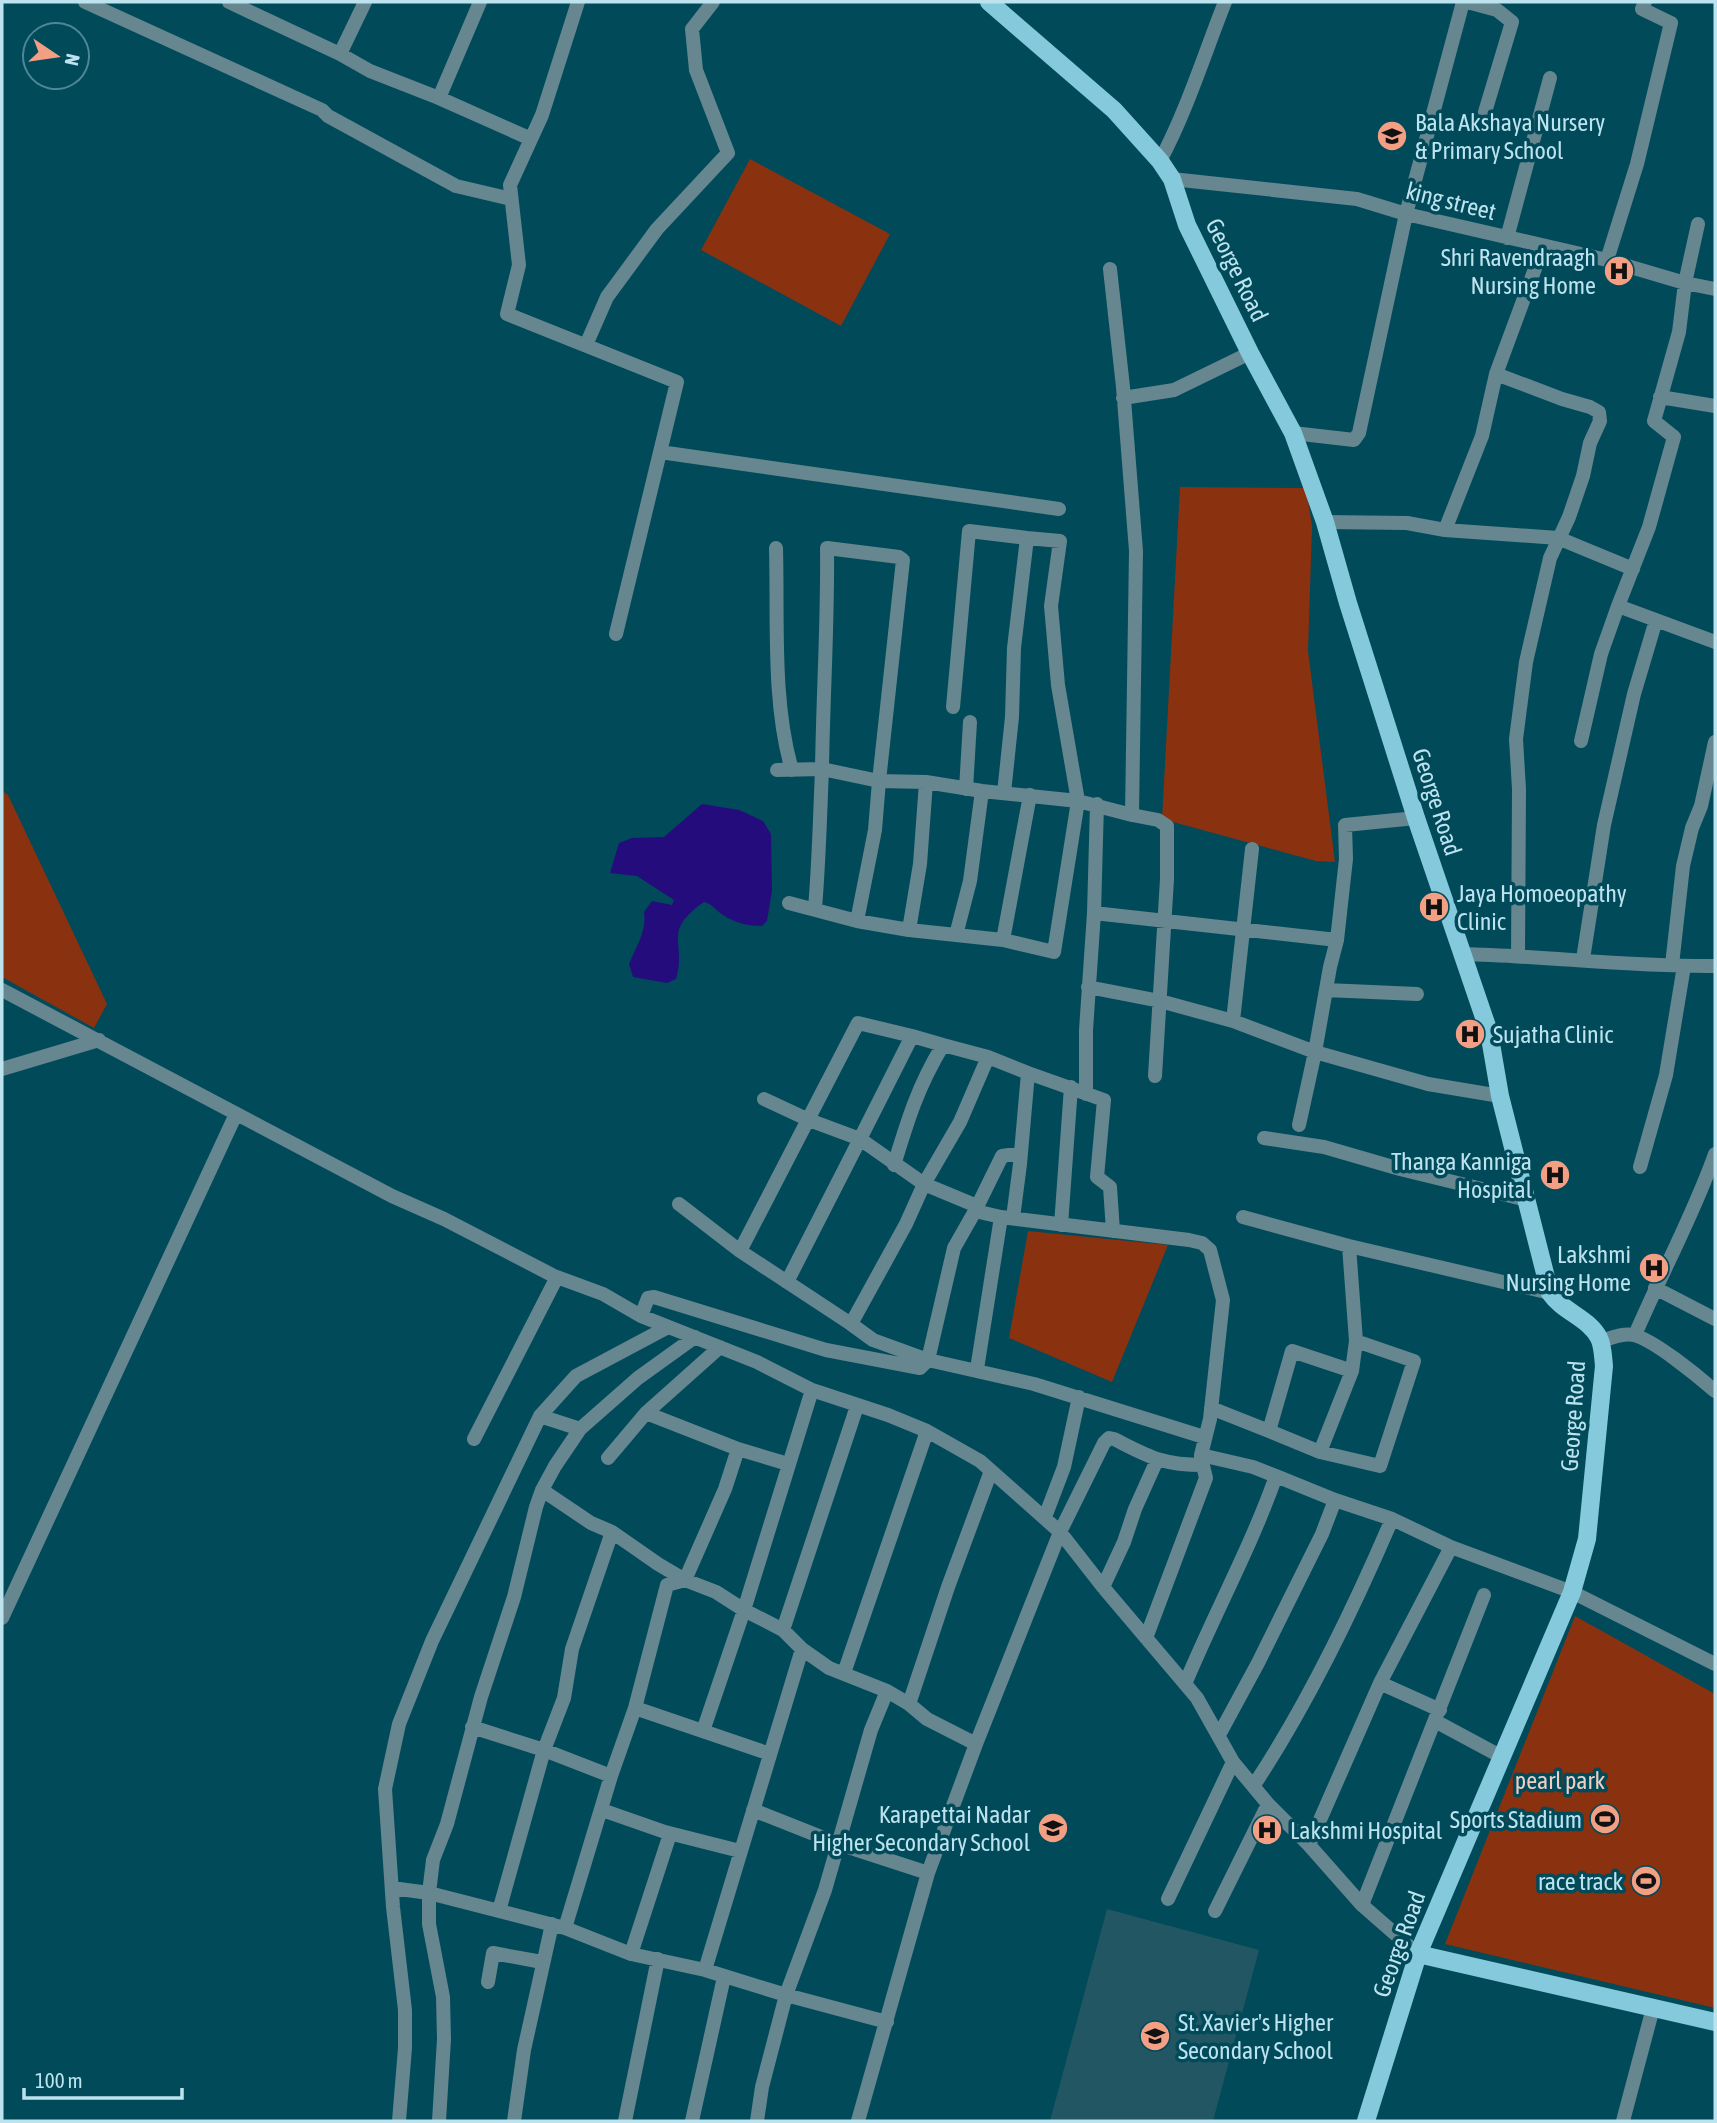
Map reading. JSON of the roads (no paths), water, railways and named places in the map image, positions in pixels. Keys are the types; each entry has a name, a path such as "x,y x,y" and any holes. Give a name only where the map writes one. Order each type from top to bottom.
{"main road":[{"name":"George Road","path":"989,2 1115,110 1160,161 1172,179 1187,225 1293,433 1325,522 1416,818 1489,1032 1500,1096 1550,1293 1558,1304 1592,1328 1601,1340 1604,1366 1587,1539 1572,1592 1418,1954 1366,2121"},
{"path":"1418,1954 1715,2022"}],"street":[{"path":"85,2 322,110 328,117 456,186 511,199"},
{"path":"229,2 248,6 370,71 531,139"},
{"path":"340,54 365,2"},
{"path":"439,98 480,2"},
{"path":"578,2 542,115 510,185 519,265 508,314 677,382 616,634"},
{"path":"586,345 607,296 657,229 728,153 696,70 692,29 713,2"},
{"path":"1160,161 1178,127 1225,2"},
{"path":"1293,433 1354,440 1359,433 1406,214 1465,2 1497,10 1512,22 1485,112"},
{"path":"1606,260 1637,164 1671,23 1642,9 1644,2"},
{"path":"1507,238 1550,78"},
{"name":"king street","path":"1172,179 1357,199 1406,214 1606,260 1685,284 1715,289"},
{"path":"1581,741 1601,654 1657,503 1674,438 1654,421 1679,332 1685,284 1698,224"},
{"path":"1445,530 1482,436 1496,374 1544,247"},
{"path":"1110,269 1136,551 1132,815"},
{"path":"1123,398 1174,390 1250,353"},
{"path":"1496,374 1590,407 1599,412 1600,421 1590,443 1570,517 1550,558 1526,662 1516,739 1519,789 1518,955"},
{"path":"1660,397 1715,405"},
{"path":"660,452 1059,509"},
{"path":"1325,522 1408,523 1445,530 1558,538 1633,569"},
{"path":"789,903 857,921 909,930 1003,940 1054,952 1078,801 1058,685 1051,606 1060,541 969,531 953,707"},
{"path":"1004,793 1012,717 1017,606 1027,538"},
{"path":"776,548 784,770 822,769 879,780 926,782 1078,801 1158,820 1167,826 1169,845 1155,1076"},
{"path":"815,908 827,659 827,548 899,557 903,559 875,830 857,921"},
{"path":"1619,606 1715,642"},
{"path":"1583,959 1604,825 1634,694 1656,620"},
{"path":"966,789 970,722"},
{"path":"1640,1167 1666,1075 1678,966 1683,866 1692,828 1701,806 1715,742"},
{"path":"909,930 922,851 926,782"},
{"path":"956,935 970,881 982,791"},
{"path":"1003,940 1030,795"},
{"path":"1086,1094 1097,804"},
{"path":"1299,1125 1338,940 1346,859 1345,825 1416,818"},
{"path":"1233,1021 1252,849"},
{"path":"1094,913 1294,933 1338,940"},
{"path":"1463,954 1715,966"},
{"path":"1088,987 1160,1001 1233,1021 1315,1052 1428,1084 1500,1096"},
{"path":"2,990 392,1196 444,1219 557,1277 603,1294 641,1316 757,1362 812,1390 927,1431 980,1461 1060,1532 1197,1698 1233,1762 1255,1785 1268,1804 1362,1905 1418,1954"},
{"path":"1326,990 1417,994"},
{"path":"740,1251 858,1023 989,1057 1104,1100 1097,1177 1111,1186 1113,1231"},
{"path":"787,1282 912,1036"},
{"path":"2,1069 99,1040"},
{"path":"894,1165 912,1102 943,1045"},
{"path":"851,1324 906,1224 924,1184 960,1122 989,1057"},
{"path":"977,1370 1021,1153 1028,1073"},
{"path":"1061,1225 1071,1087"},
{"path":"765,1099 809,1120 860,1139 924,1184 976,1209 1007,1217 1061,1225 1189,1240 1202,1243 1210,1250 1223,1300 1211,1408 1204,1437 1202,1460 1206,1478 1146,1639"},
{"path":"2,1618 236,1114"},
{"path":"1264,1138 1324,1147 1527,1200"},
{"path":"641,1316 648,1298 654,1297 826,1350 920,1368 928,1360 954,1248 1002,1156 1021,1153"},
{"path":"1635,1335 1694,1211 1715,1154"},
{"path":"679,1204 740,1251 873,1340 928,1360 1079,1397 1204,1437"},
{"path":"1244,1217 1349,1246 1550,1293"},
{"path":"1320,1451 1353,1371 1356,1341 1349,1246"},
{"path":"474,1439 557,1277"},
{"path":"1655,1289 1715,1319"},
{"path":"399,2121 405,2010 385,1789 399,1724 432,1641 540,1416 576,1376 668,1327"},
{"path":"1601,1340 1635,1335 1678,1360 1715,1391"},
{"path":"439,2121 444,2039 443,1997 429,1924 433,1860 447,1824 472,1727 514,1597 542,1490 580,1429 638,1378 695,1337"},
{"path":"1211,1408 1320,1451 1380,1466 1414,1361 1356,1341"},
{"path":"608,1458 646,1413 720,1347"},
{"path":"1269,1431 1292,1351 1353,1371"},
{"path":"703,1731 744,1610 812,1390"},
{"path":"1045,1517 1064,1467 1079,1397"},
{"path":"783,1630 857,1406"},
{"path":"646,1413 738,1450 788,1464"},
{"path":"540,1416 580,1429"},
{"path":"844,1673 927,1431"},
{"path":"858,2121 928,1873 1060,1532 1104,1443 1110,1438 1174,1465 1202,1460 1253,1467 1335,1500 1392,1519 1451,1547 1572,1592 1715,1664"},
{"path":"685,1580 725,1489 738,1450"},
{"path":"1103,1587 1157,1460"},
{"path":"1064,1467 1089,1475"},
{"path":"909,1704 991,1471"},
{"path":"1185,1684 1211,1622 1261,1519 1276,1476"},
{"path":"542,1490 685,1580 716,1592 783,1630 802,1649 830,1668 887,1691 927,1719 976,1744"},
{"path":"1219,1735 1322,1534 1335,1500"},
{"path":"1255,1785 1313,1683 1352,1607 1392,1519"},
{"path":"499,1911 544,1750 564,1698 572,1649 593,1581 612,1532"},
{"path":"1309,1845 1380,1683 1451,1547"},
{"path":"514,2121 524,2050 542,1962 559,1926 602,1810 635,1707 667,1585 685,1580"},
{"path":"1362,1905 1484,1595"},
{"path":"705,1970 802,1649"},
{"path":"1380,1683 1502,1757"},
{"path":"757,2121 762,2087 786,1995 803,1953 839,1844 871,1730 887,1691"},
{"path":"635,1707 770,1754"},
{"path":"472,1727 544,1750 611,1776"},
{"path":"1168,1899 1233,1762"},
{"path":"1215,1911 1268,1804"},
{"path":"602,1810 670,1833 740,1851"},
{"path":"753,1810 839,1844 928,1873"},
{"path":"631,1954 670,1833"},
{"path":"392,1888 429,1893 559,1926 631,1954 705,1970 887,2022"},
{"path":"488,1982 493,1953 542,1962"},
{"path":"625,2121 657,1959"},
{"path":"692,2121 724,1976"},
{"path":"1623,2121 1653,2008"}],"place":[{"name":"Bala Akshaya Nursery & Primary School","path":"1392,136"},
{"name":"Shri Ravendraagh Nursing Home","path":"1619,271"},
{"name":"Jaya Homoeopathy Clinic","path":"1434,907"},
{"name":"Sujatha Clinic","path":"1470,1034"},
{"name":"Thanga Kanniga Hospital","path":"1555,1175"},
{"name":"Lakshmi Nursing Home","path":"1654,1268"},
{"name":"Sports Stadium","path":"1605,1819"},
{"name":"Karapettai Nadar Higher Secondary School","path":"1053,1828"},
{"name":"Lakshmi Hospital","path":"1267,1830"},
{"name":"race track","path":"1646,1881"},
{"name":"St. Xavier's Higher Secondary School","path":"1155,2036"}],"park label":[{"name":"pearl park","path":"1560,1780"}]}
